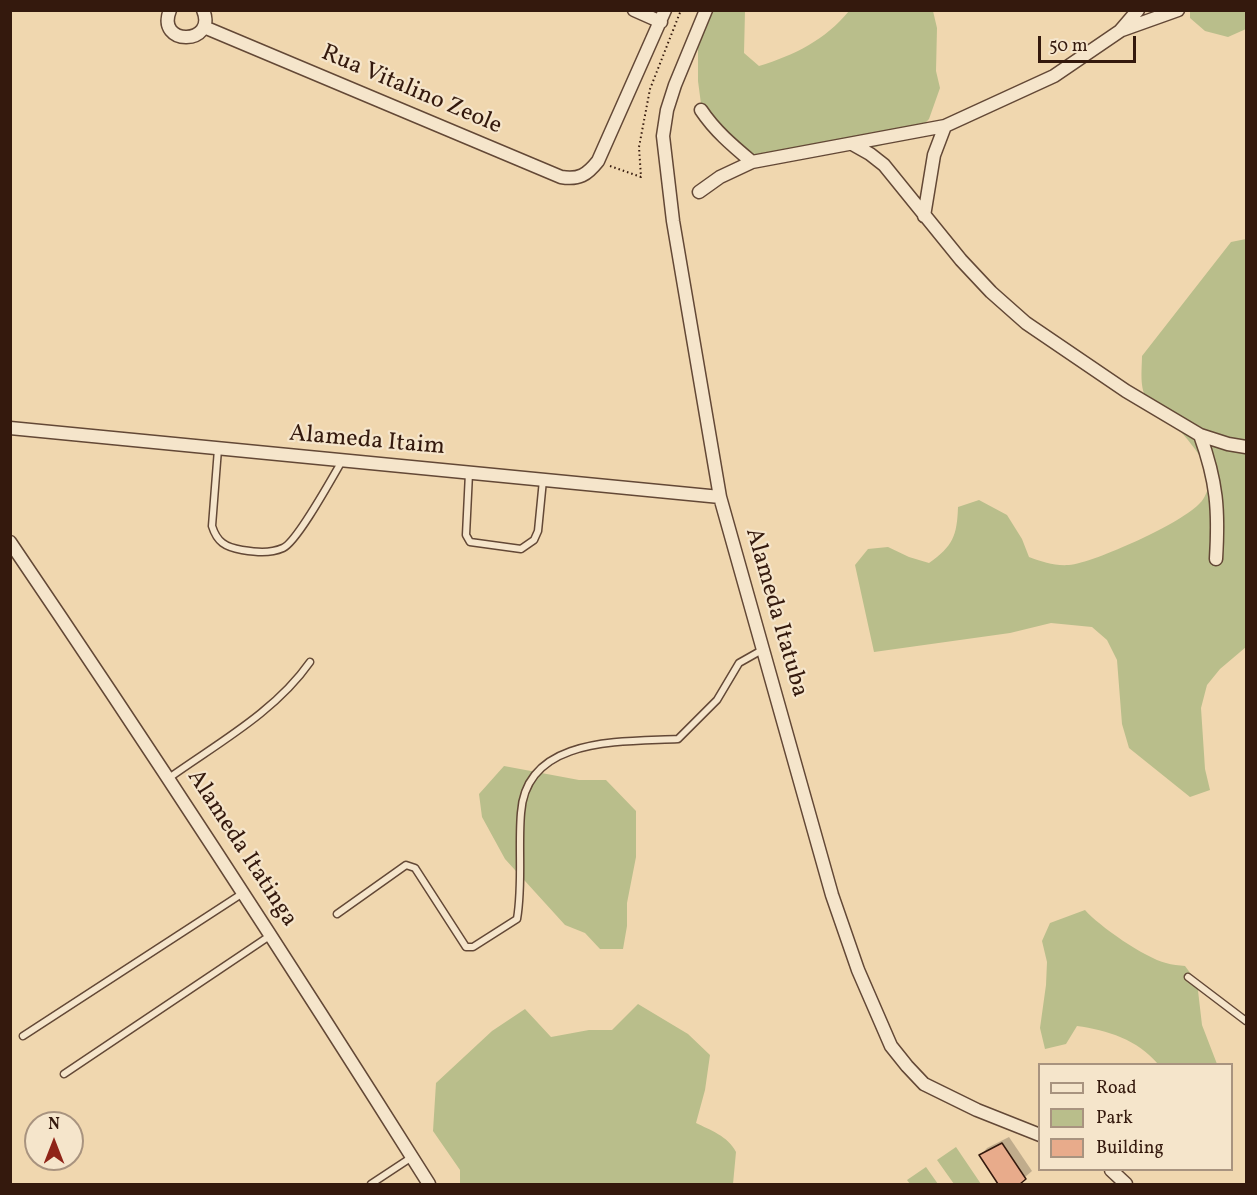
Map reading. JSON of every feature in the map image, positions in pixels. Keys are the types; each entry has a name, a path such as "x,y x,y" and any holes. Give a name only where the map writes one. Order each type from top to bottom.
{"street":[{"path":"170,10 168,21 170,27 178,36 190,38 196,36 204,27 206,21 203,10"},
{"path":"598,161 663,16 634,10"},
{"name":"Alameda Itatuba","path":"706,10 667,110 663,136 669,192 683,287 720,496 832,895 858,970 891,1046 907,1066 924,1084 977,1110 1038,1134"},
{"path":"1120,31 1138,10"},
{"path":"699,192 720,177 752,162 854,145 945,126 1054,76 1120,31 1178,10"},
{"name":"Rua Vitalino Zeole","path":"204,27 561,177 574,180 584,176 598,161"},
{"path":"701,110 730,144 752,162"},
{"path":"924,216 934,155 945,126"},
{"path":"854,145 884,165 924,216 991,292 1026,323 1126,391 1200,435 1246,447"},
{"name":"Alameda Itaim","path":"10,428 720,496"},
{"path":"1200,435 1217,495 1216,559"},
{"name":"Alameda Itatinga","path":"10,542 271,934 429,1185"},
{"path":"1112,1171 1126,1185"}],"lane":[{"path":"218,449 212,526 216,538 224,545 255,551 269,552 290,544 342,461"},
{"path":"469,473 466,535 470,542 521,549 534,540 538,531 543,480"},
{"path":"337,914 406,865 415,868 466,947 473,947 517,919 520,900 521,811 528,784 545,764 571,750 596,743 678,739 717,700 739,663 763,649"},
{"path":"169,778 271,706 296,683 310,662"},
{"path":"23,1036 244,893"},
{"path":"64,1074 271,934"},
{"path":"1188,977 1246,1021"},
{"path":"371,1185 412,1157"}],"path":[{"path":"598,161 641,177 639,147 650,89 681,10"}],"green space":[{"path":"711,11 745,11 744,53 759,66 785,57 808,45 830,30 849,11 933,11 937,28 936,71 940,88 929,119 914,135 876,147 833,152 812,158 747,154 703,119 698,81 698,35"},
{"path":"1190,11 1246,11 1246,29 1228,37 1205,31 1190,18"},
{"path":"1246,239 1246,647 1220,669 1207,685 1201,708 1205,769 1210,790 1190,797 1129,748 1122,724 1117,660 1107,640 1092,627 1051,623 1010,633 874,652 855,565 868,549 888,547 929,563 944,551 952,540 958,507 979,500 1007,515 1022,539 1029,557 1064,565 1081,563 1117,550 1191,511 1206,494 1209,485 1208,474 1192,445 1145,396 1142,356 1231,242"},
{"path":"504,766 579,780 606,780 636,811 636,857 627,903 627,926 623,949 600,949 585,933 565,925 505,859 482,817 479,794"},
{"path":"1085,910 1111,932 1146,955 1166,963 1185,966 1197,982 1202,1025 1217,1063 1157,1063 1131,1042 1111,1033 1077,1026 1066,1044 1045,1049 1040,1028 1047,962 1042,941 1050,923"},
{"path":"638,1004 688,1034 710,1055 705,1090 696,1123 713,1131 733,1146 736,1152 733,1184 460,1184 460,1170 433,1131 436,1083 492,1031 525,1009 551,1037 589,1030 612,1030"},
{"path":"956,1147 981,1184 954,1184 937,1160"},
{"path":"926,1167 938,1184 910,1184 907,1180"}],"building":[{"path":"1002,1143 1026,1179 1020,1184 998,1184 979,1155"}]}
